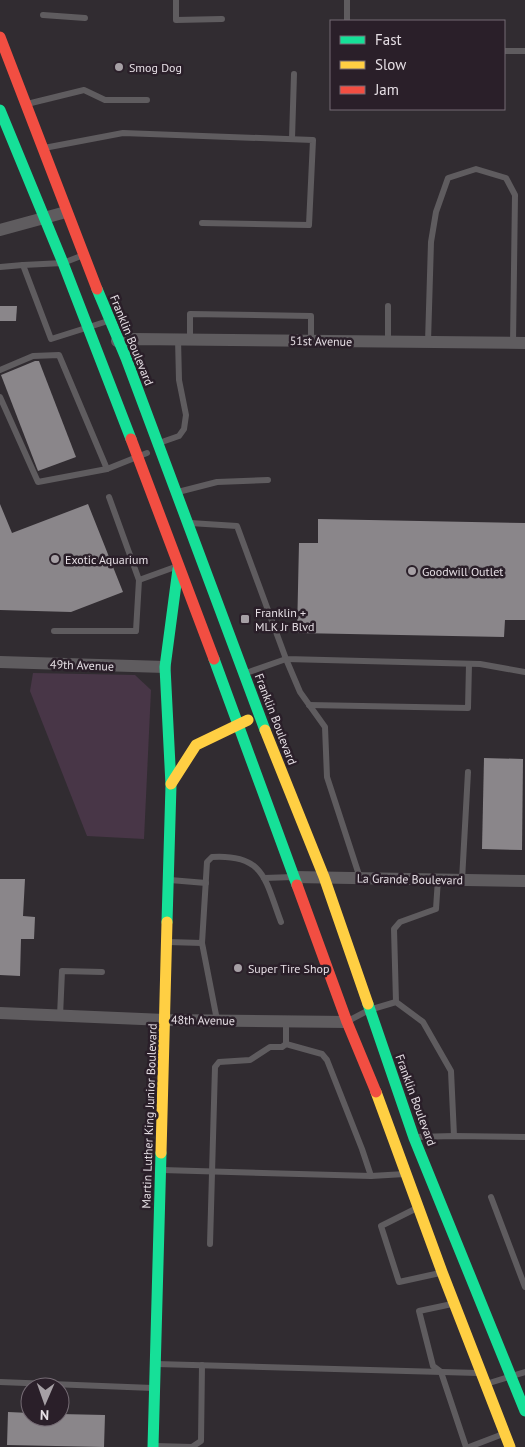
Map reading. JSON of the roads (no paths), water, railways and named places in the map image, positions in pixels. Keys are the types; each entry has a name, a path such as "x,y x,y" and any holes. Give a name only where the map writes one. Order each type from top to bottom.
{"main road":[{"name":"Franklin Boulevard","path":"0,37 83,256 158,444 259,716 324,877 414,1138 525,1411"},
{"path":"0,110 64,263 87,328 125,422 169,509 174,516 186,522"},
{"path":"142,455 178,566 347,1022 380,1101 454,1304 510,1447"},
{"name":"Martin Luther King Junior Boulevard","path":"153,1446 171,785 165,667 178,566"},
{"path":"171,785 196,745 238,724 259,716"}],"street":[{"path":"0,230 66,212"},
{"name":"51st Avenue","path":"117,341 184,339 519,343"},
{"name":"49th Avenue","path":"0,662 165,667"},
{"name":"La Grande Boulevard","path":"294,877 525,881"},
{"name":"48th Avenue","path":"0,1013 165,1020 347,1022"}],"lane":[{"path":"176,0 176,20 222,19"},
{"path":"347,0 347,20"},
{"path":"43,15 85,18"},
{"path":"505,52 525,51"},
{"path":"292,139 294,74"},
{"path":"25,105 84,90 105,100 147,100"},
{"path":"43,148 122,133 313,140 309,225 202,224"},
{"path":"428,342 431,242 436,212 448,178 476,169 506,178 515,195 519,343"},
{"path":"0,267 64,263 83,256"},
{"path":"23,265 51,339 108,320"},
{"path":"388,306 388,341"},
{"path":"158,444 179,436 184,429 186,415 179,380 184,339 190,314 311,316 311,341"},
{"path":"0,370 33,356 59,355 107,469"},
{"path":"0,397 38,482 107,469 142,455"},
{"path":"175,493 217,482 268,480"},
{"path":"54,631 136,631 139,580 109,497"},
{"path":"186,522 237,526 300,692 326,727 327,777 360,878"},
{"path":"139,580 178,566"},
{"path":"244,674 286,659 469,664 525,672"},
{"path":"309,705 468,708 469,664"},
{"path":"462,880 468,772"},
{"path":"217,1020 202,943 208,862 212,857 233,856 256,866 264,878 281,922"},
{"path":"264,878 294,877"},
{"path":"169,880 206,883"},
{"path":"396,1002 394,929 400,922 436,909 438,880"},
{"path":"167,942 202,943"},
{"path":"60,1016 62,971 102,972"},
{"path":"347,1022 369,1010 396,1002"},
{"path":"396,1002 423,1022 452,1071 454,1136"},
{"path":"286,1021 286,1044"},
{"path":"210,1244 215,1067 219,1062 250,1060 270,1047 282,1047 286,1044 322,1054 327,1060 371,1176"},
{"path":"414,1138 454,1136 525,1137"},
{"path":"161,1170 371,1176 406,1174"},
{"path":"491,1197 525,1287"},
{"path":"418,1207 381,1226 399,1282 442,1272"},
{"path":"454,1304 419,1311 433,1366 441,1372 467,1447 504,1434"},
{"path":"155,1364 441,1372 483,1379 525,1372"},
{"path":"153,1446 192,1446 201,1440 202,1365"},
{"path":"0,1382 154,1388"}],"place":[{"name":"Smog Dog","path":"119,67"},
{"name":"Exotic Aquarium","path":"55,559"},
{"name":"Goodwill Outlet","path":"412,571"},
{"name":"Franklin + MLK Jr Blvd","path":"245,619"},
{"name":"Super Tire Shop","path":"238,968"}]}
